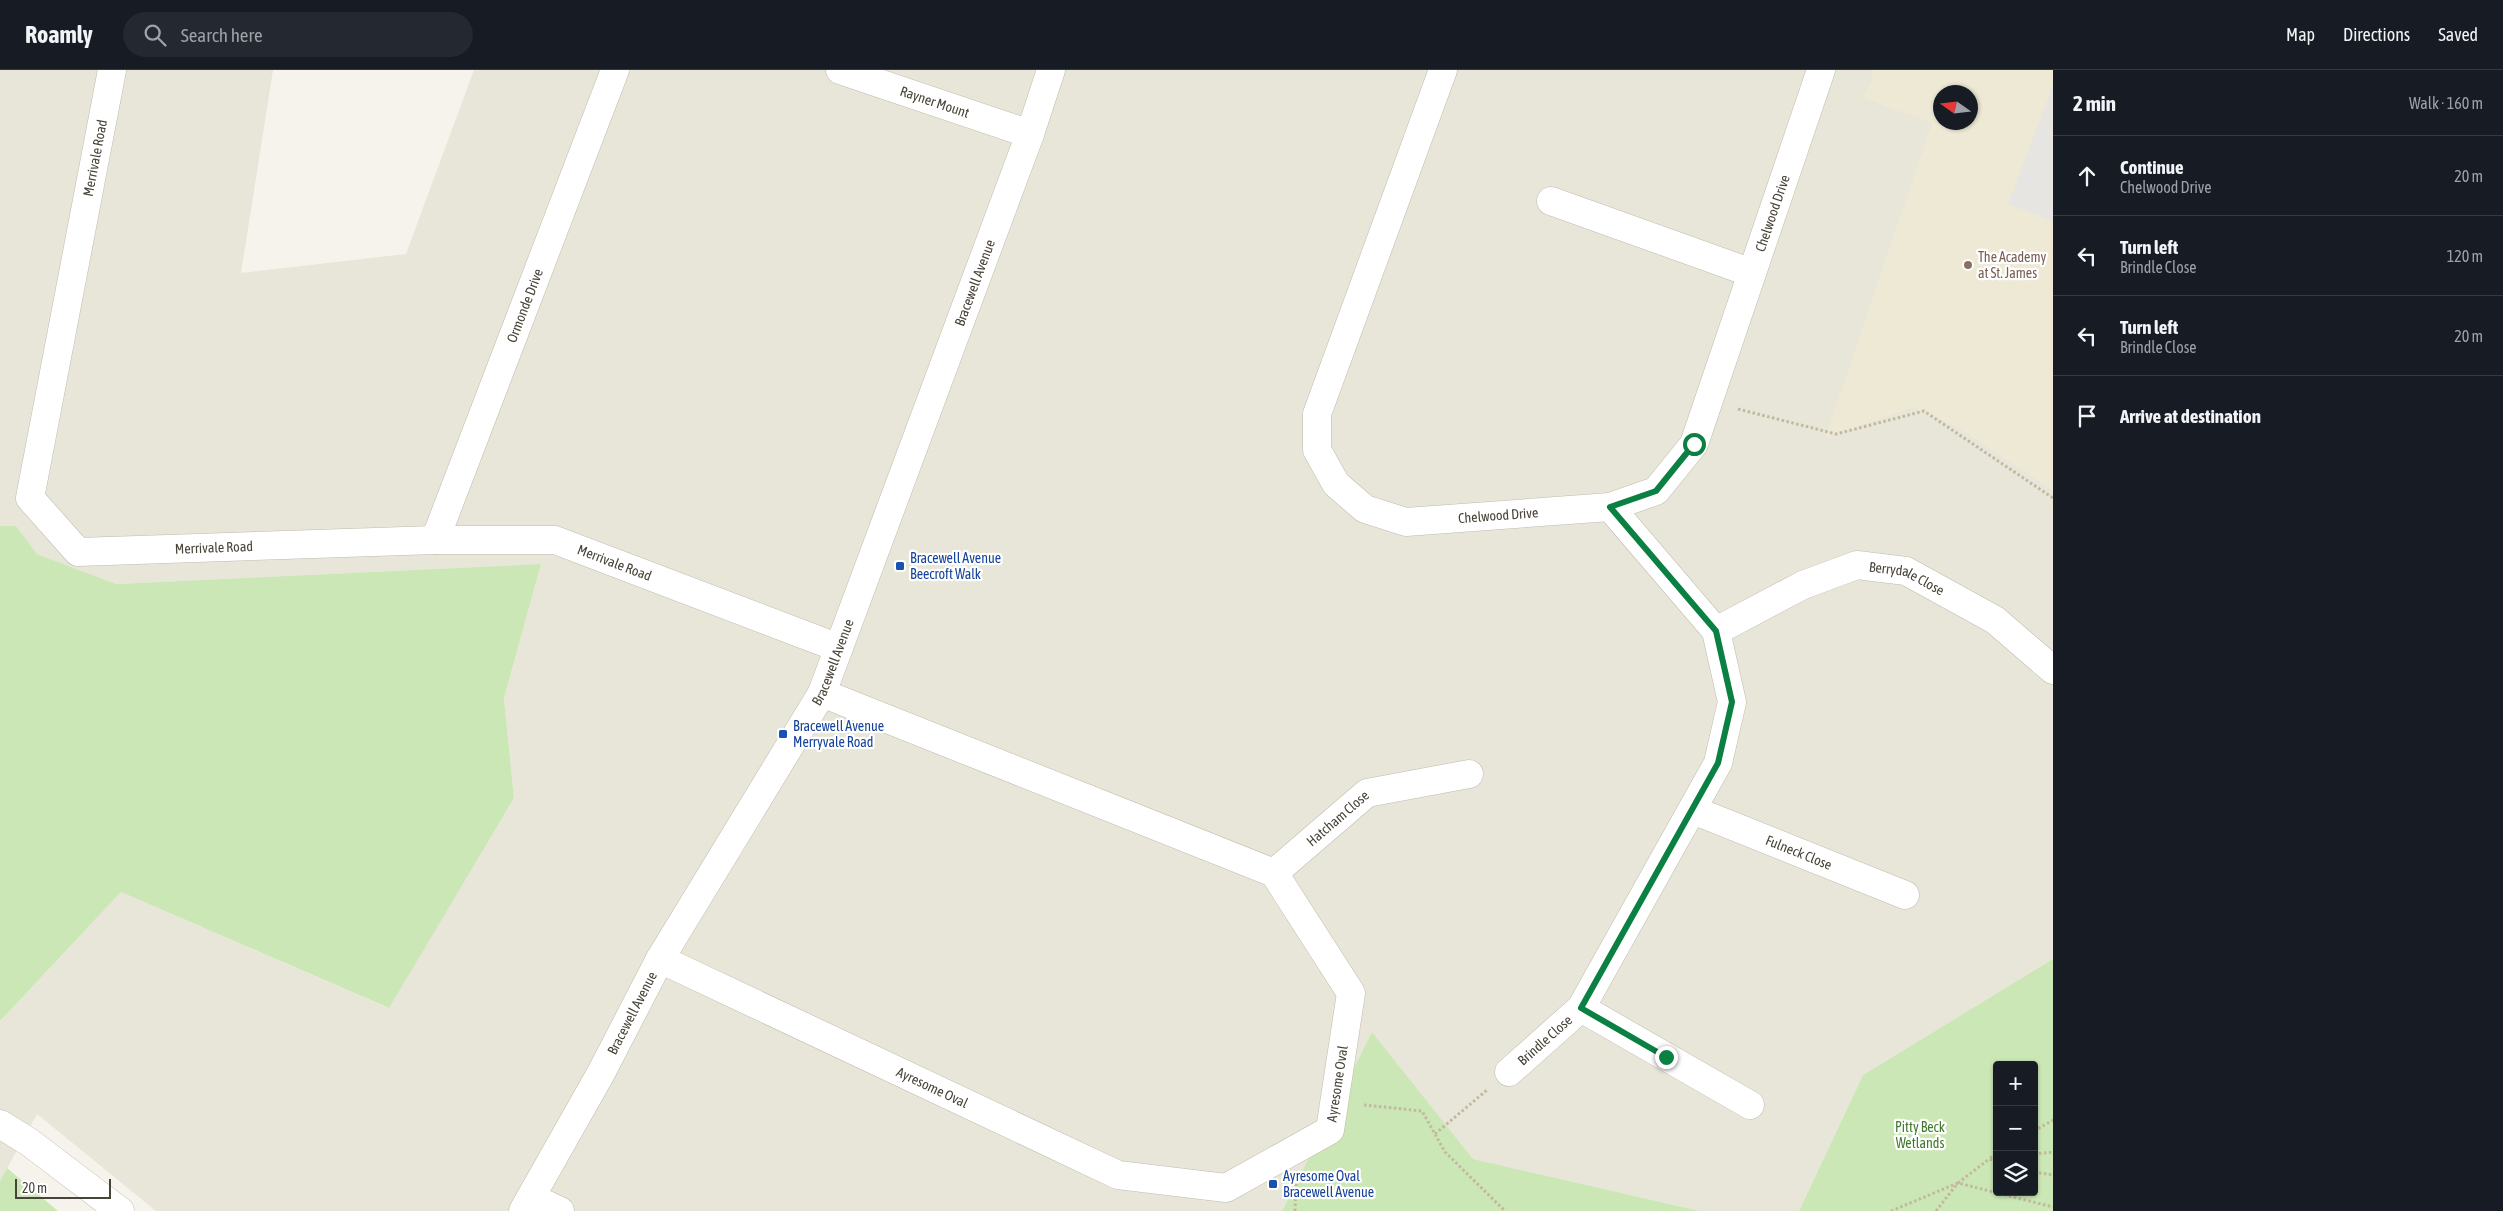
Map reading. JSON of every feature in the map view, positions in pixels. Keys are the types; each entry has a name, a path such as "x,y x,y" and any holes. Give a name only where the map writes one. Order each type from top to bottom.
{"street":[{"name":"Merrivale Road","path":"112,70 30,498 78,552 435,540 555,540 838,648"},
{"name":"Ormonde Drive","path":"435,540 615,70"},
{"name":"Rayner Mount","path":"840,70 1030,134"},
{"name":"Bracewell Avenue","path":"527,1204 601,1073 660,959 822,693 1030,134 1051,70"},
{"name":"Chelwood Drive","path":"1443,70 1316,414 1317,450 1336,484 1365,509 1406,522 1610,507 1656,491 1694,444 1821,70"},
{"path":"1551,200 1752,273"},
{"name":"Brindle Close","path":"1509,1072 1581,1008 1718,763 1732,702 1716,631 1610,507"},
{"name":"Berrydale Close","path":"1716,631 1803,585 1856,565 1906,571 1995,620 2053,670"},
{"path":"822,693 1274,873"},
{"name":"Hatcham Close","path":"1274,873 1367,792 1469,774"},
{"name":"Fulneck Close","path":"1693,810 1905,895"},
{"name":"Ayresome Oval","path":"660,959 1118,1175 1226,1188 1330,1130 1351,994 1274,873"},
{"name":"Brindle Close","path":"1581,1008 1750,1105"},
{"path":"0,1124 29,1142 120,1211"},
{"path":"527,1204 560,1211"}],"path":[{"path":"1708,401 1836,434 1924,411 2053,498"},
{"path":"1435,1134 1509,1072"},
{"path":"1334,1102 1422,1111 1445,1152 1505,1211"},
{"path":"2038,1129 2053,1120"},
{"path":"2038,1154 2053,1152"},
{"path":"1936,1211 1958,1183 1989,1159 1993,1158"},
{"path":"1989,1159 1993,1158"},
{"path":"2038,1173 2053,1175"},
{"path":"1891,1211 1958,1183 2053,1207"}],"shaded area":[{"path":"0,70 273,70 241,273 406,254 474,70 2047,70 1915,407 1961,429 2053,490 2053,959 1863,1075 1799,1211 1700,1211 1473,1159 1372,1032 1282,1211 156,1211 37,1114 0,1181 0,1021 121,892 388,1008 514,798 504,698 541,564 116,584 37,554 16,526 0,526"},
{"name":"The Academy at St. James","path":"1872,70 2053,70 2053,490 1961,429 1915,407 1825,438 1932,123 1863,98 1872,80"},
{"path":"2053,85 2053,221 2008,204"}],"green space":[{"path":"0,526 16,526 37,554 116,584 541,564 504,698 514,798 389,1008 121,892 0,1021"},
{"name":"Pitty Beck Wetlands","path":"2053,959 2053,1211 1799,1211 1863,1075"},
{"path":"1372,1032 1473,1159 1700,1211 1282,1211"},
{"path":"7,1168 58,1211 0,1211 0,1181"}],"place":[{"name":"The Academy at St. James","path":"1968,265"},
{"name":"Bracewell Avenue Beecroft Walk","path":"900,566"},
{"name":"Bracewell Avenue Merryvale Road","path":"783,734"},
{"name":"Ayresome Oval Bracewell Avenue","path":"1273,1184"}],"route":[{"path":"1666,1057 1581,1008 1718,763 1732,702 1716,631 1610,507 1656,491 1694,444"}]}
